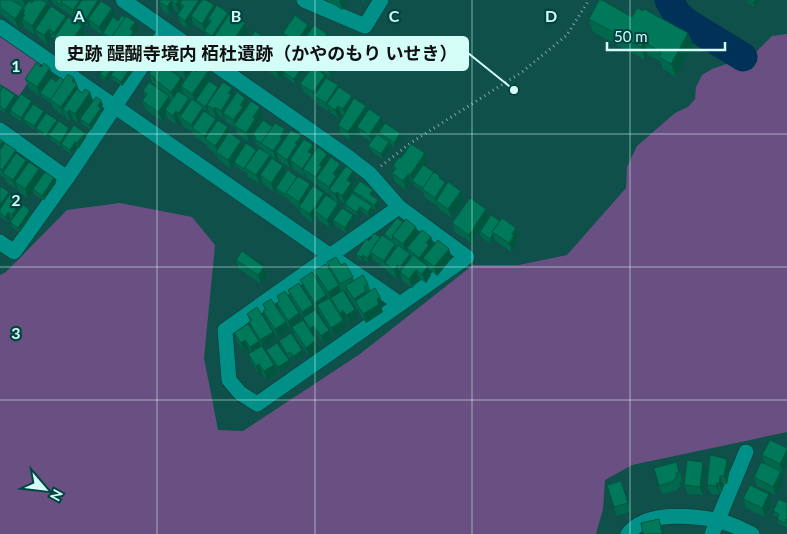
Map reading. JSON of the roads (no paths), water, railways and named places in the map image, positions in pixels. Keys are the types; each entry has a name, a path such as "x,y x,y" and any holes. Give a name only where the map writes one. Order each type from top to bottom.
{"street":[{"path":"123,0 348,157 370,174 399,207 467,257 257,404 240,393 229,380 224,330 399,207"},
{"path":"304,0 365,26 381,0"},
{"path":"0,27 400,304"},
{"path":"0,242 14,252 67,178 166,30"},
{"path":"0,130 67,178"},
{"path":"715,527 746,452"},
{"path":"628,534 634,526 666,516 752,534"}],"waterway":[{"path":"669,0 677,14 686,22 743,57"}],"place":[{"name":"史跡 醍醐寺境内 栢杜遺跡（かやのもり いせき）","path":"514,90"}]}
